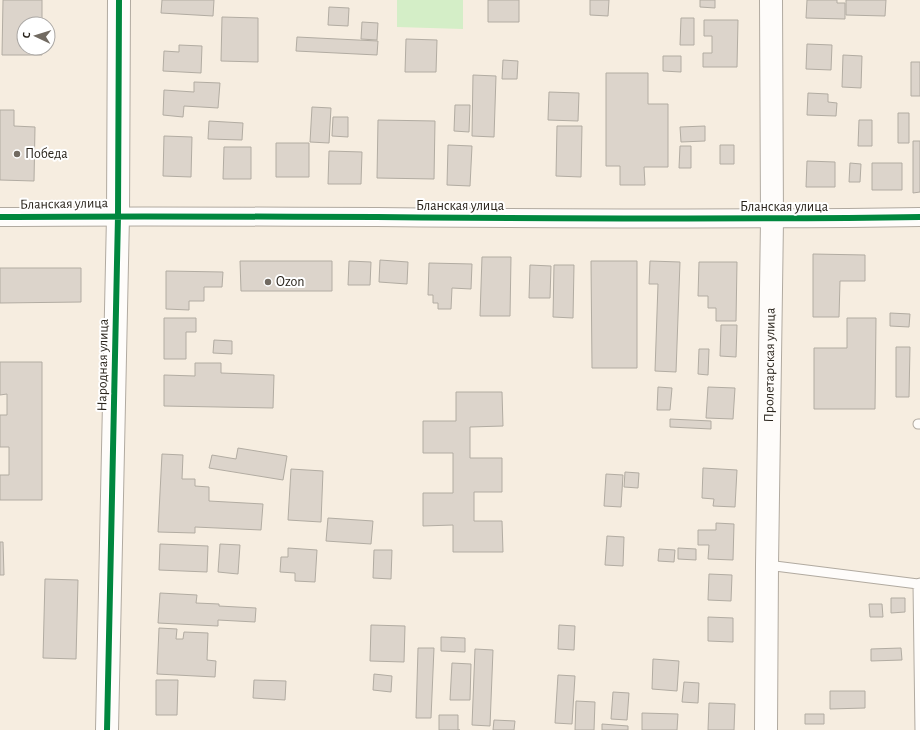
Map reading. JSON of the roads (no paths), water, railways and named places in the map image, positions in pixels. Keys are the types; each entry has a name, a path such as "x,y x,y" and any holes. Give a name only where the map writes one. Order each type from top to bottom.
{"street":[{"name":"Народная улица","path":"107,730 118,216 120,0"},
{"name":"Пролетарская улица","path":"766,730 772,220 771,0"},
{"name":"Бланская улица","path":"0,217 118,216 772,220 920,217"}],"lane":[{"path":"767,566 919,584 920,730"}],"place":[{"name":"Победа","path":"17,154"},
{"name":"Ozon","path":"268,282"}]}
